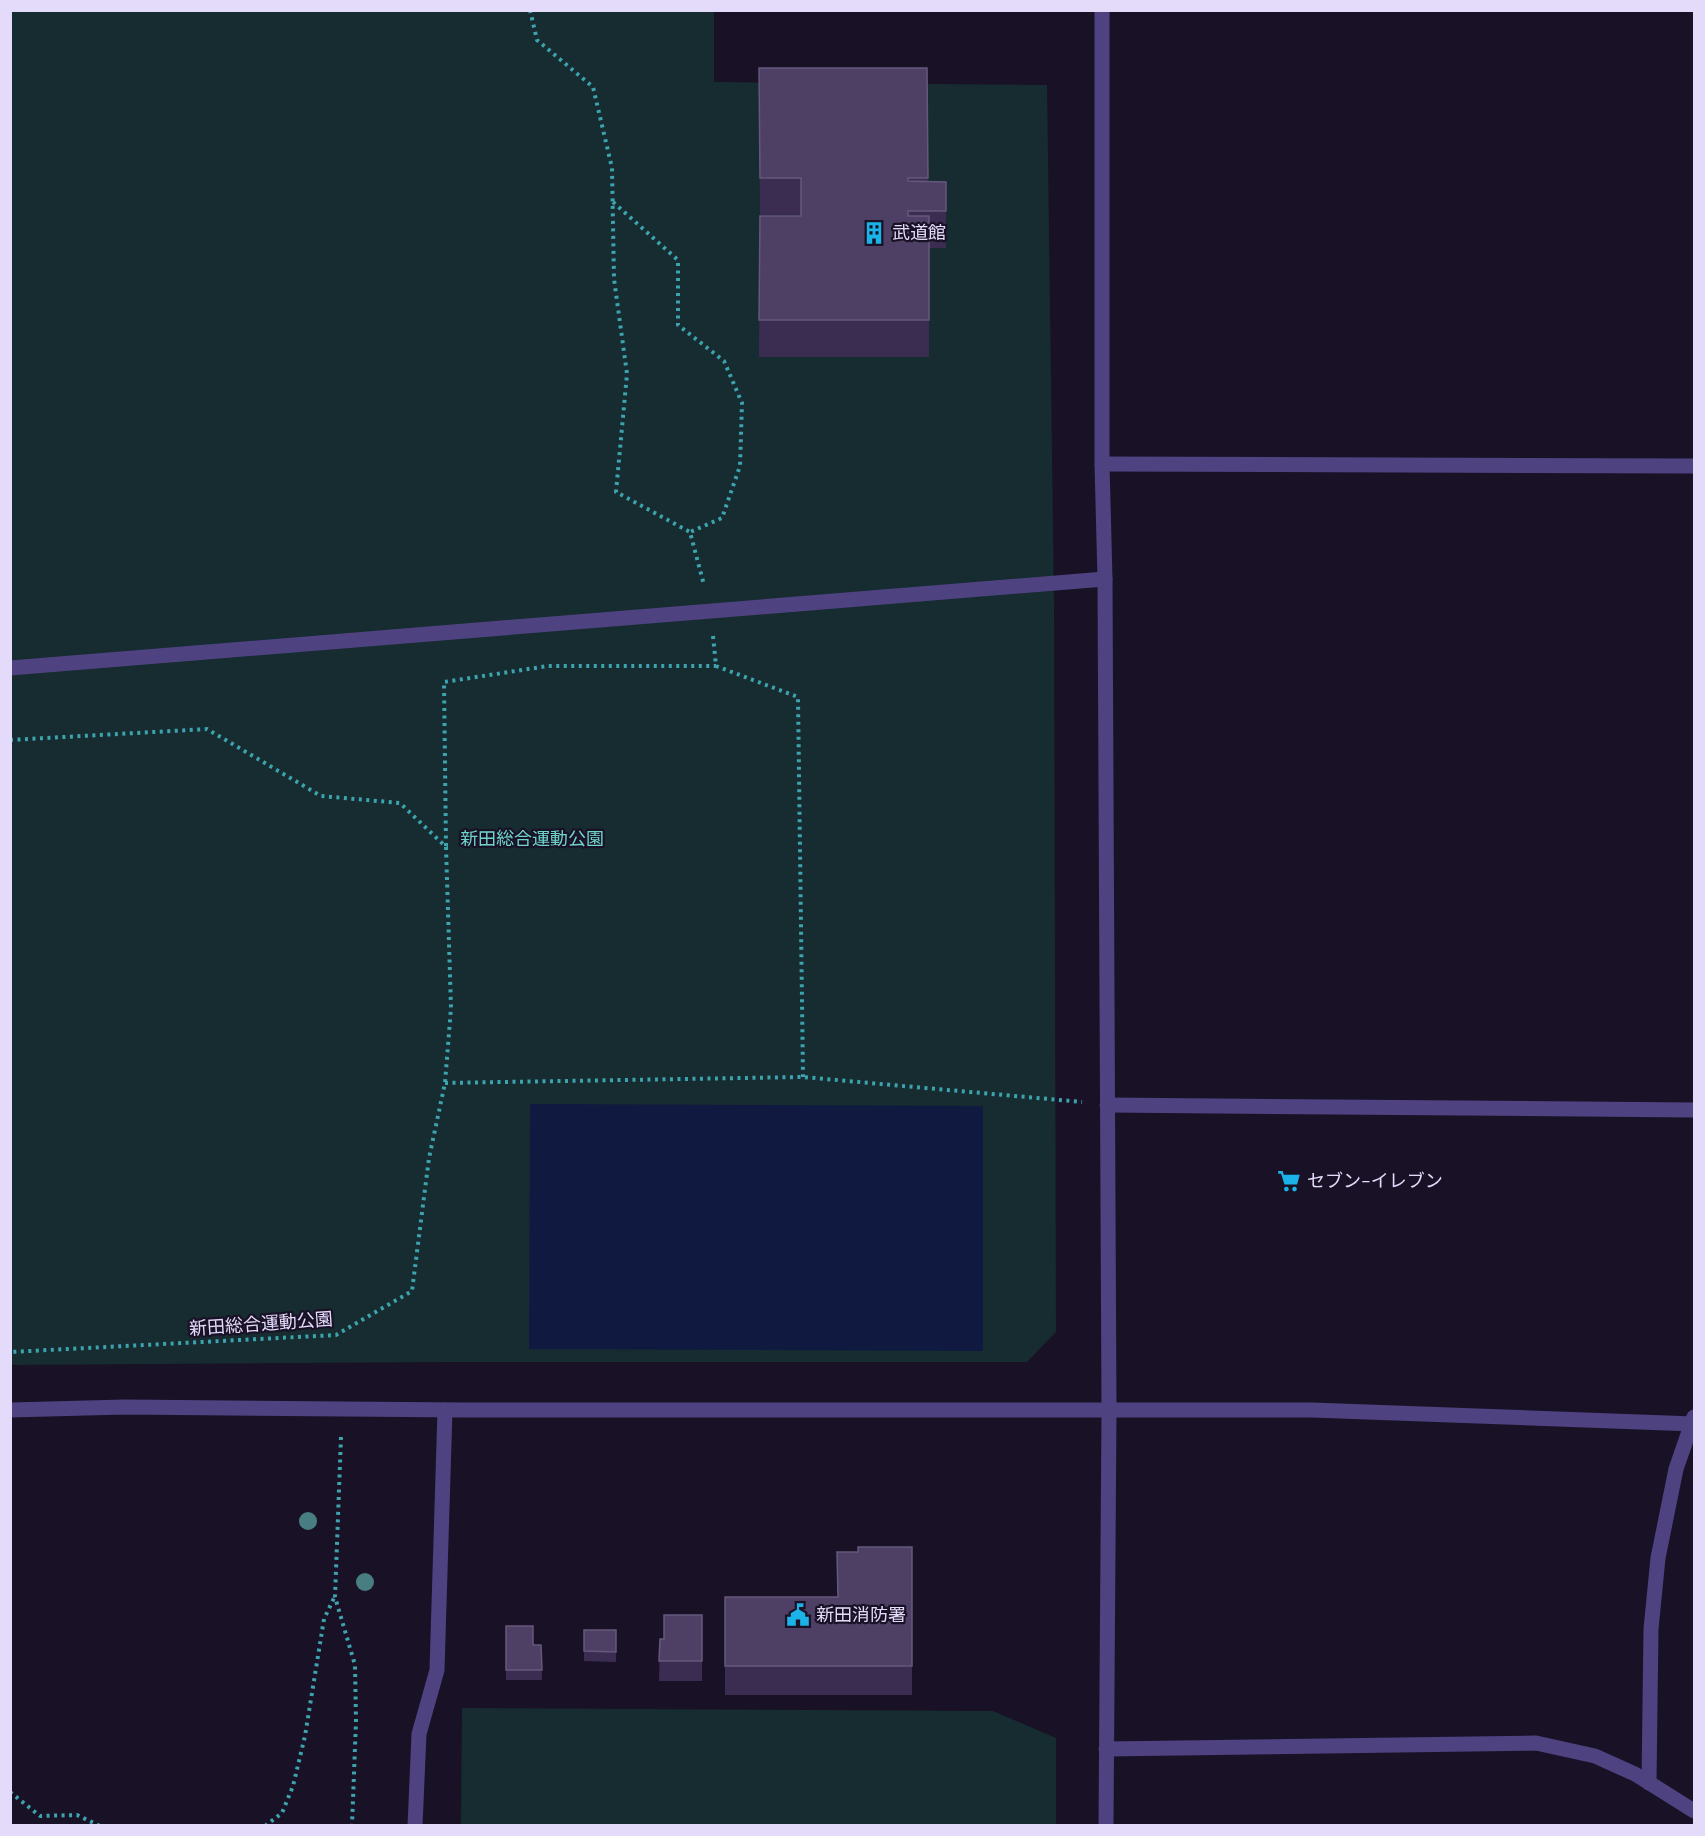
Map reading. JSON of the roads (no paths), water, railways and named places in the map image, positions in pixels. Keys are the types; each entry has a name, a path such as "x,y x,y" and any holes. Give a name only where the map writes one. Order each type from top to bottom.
{"street":[{"path":"1102,10 1102,464 1105,579 1108,1411 1106,1826"},
{"path":"1102,464 1695,466"},
{"path":"10,668 1105,579"},
{"path":"1107,1105 1695,1110"},
{"path":"10,1410 136,1407 445,1410 1312,1410 1693,1422 1676,1469 1658,1558 1651,1629 1649,1783"},
{"path":"415,1826 418,1734 437,1671 445,1410"},
{"path":"1106,1749 1536,1743 1595,1756 1635,1774 1695,1811"}],"water":[{"path":"530,1104 983,1106 983,1351 529,1349"}],"place":[{"name":"武道館","path":"874,233"},
{"name":"セブン-イレブン","path":"1289,1181"},
{"name":"新田消防署","path":"798,1615"}],"park label":[{"name":"新田総合運動公園","path":"532,839"}]}
